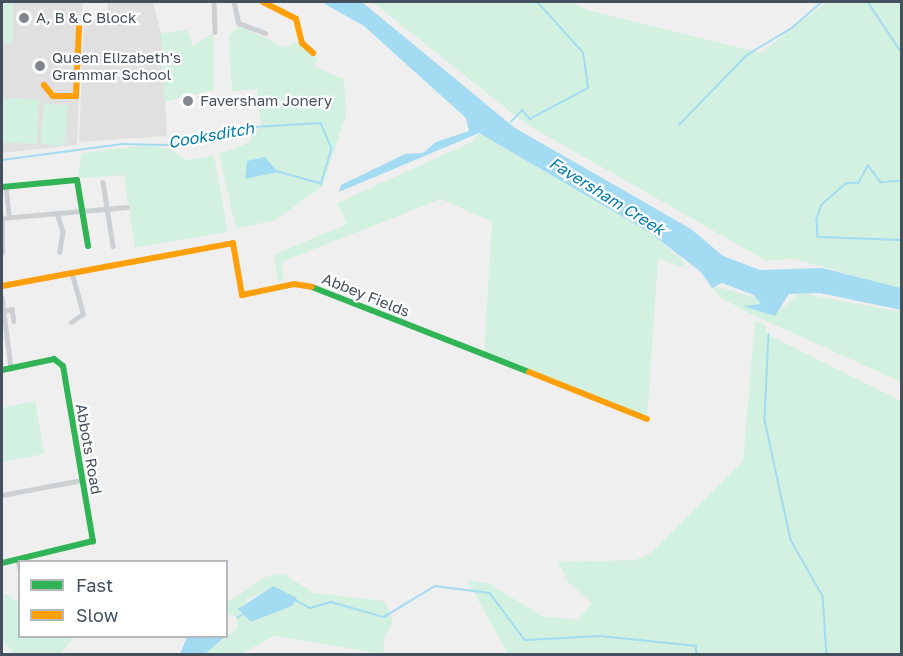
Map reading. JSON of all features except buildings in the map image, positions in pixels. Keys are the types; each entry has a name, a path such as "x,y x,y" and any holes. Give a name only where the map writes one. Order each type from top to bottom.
{"street":[{"path":"213,2 215,32"},
{"path":"234,2 239,23 265,33"},
{"path":"263,2 296,19 300,40 314,53"},
{"path":"44,86 53,96 71,100 76,96 79,26"},
{"path":"9,217 4,186 77,180 88,246"},
{"path":"103,182 113,246"},
{"path":"2,253 2,218 127,207"},
{"path":"57,213 63,249"},
{"name":"Abbey Fields","path":"2,286 72,275 232,243 242,295 294,284 315,287 646,419"},
{"path":"71,322 83,314 72,275"},
{"path":"2,297 11,368 2,370"},
{"path":"3,310 12,309 14,321"},
{"name":"Abbots Road","path":"11,368 60,360 92,543 34,559"},
{"path":"2,495 82,480"},
{"path":"2,563 34,559"}],"shaded area":[{"name":"Queen Elizabeth's Grammar School","path":"13,2 83,2 77,145 2,153 2,43 13,42"},
{"name":"Queen Elizabeth's Grammar School","path":"107,2 153,2 161,33 167,136 79,142 84,19 109,19"}],"green space":[{"path":"2,2 13,2 13,43 2,43"},
{"path":"372,2 572,2 587,10 761,53 827,2 901,2 901,289 795,259 765,260 526,124"},
{"path":"239,26 284,47 298,42 318,59 314,67 344,79 346,116 322,187 275,220 236,229 219,154 248,143 261,124 257,89 232,91 229,35"},
{"path":"187,30 193,46 213,33 214,90 164,102 161,33"},
{"path":"2,98 39,100 37,144 2,142"},
{"path":"44,103 68,105 64,146 40,144"},
{"path":"479,133 649,232 681,259 686,268 658,259 647,419 484,354 492,222 441,199 281,262 284,279 278,282 274,255 347,224 337,203 472,142"},
{"path":"149,145 170,149 185,160 214,156 228,232 135,248 124,175 78,178 81,153"},
{"path":"709,284 752,297 773,295 778,312 800,293 901,312 901,382 753,315 721,298"},
{"path":"755,321 766,326 766,334 901,401 901,654 508,654 467,580 490,584 541,616 578,620 592,603 569,583 558,562 636,560 652,552 743,461"},
{"path":"35,401 44,454 2,462 2,408"},
{"path":"284,574 314,593 385,601 393,622 385,635 383,654 274,636 241,654 205,654 237,629 237,618 228,614 228,602 265,577","holes":["273,586 292,606 251,622 246,600"]},
{"path":"7,594 18,602 18,638 74,638 60,654 15,654 2,641 2,596"}],"water":[{"name":"Faversham Creek","path":"362,2 515,128 691,229 723,256 760,270 822,268 901,288 901,310 820,293 789,294 775,316 743,306 761,304 754,295 722,283 712,288 701,272 649,232 479,133 339,192 341,185 405,154 423,153 436,142 469,131 466,118 364,26 323,3"},
{"path":"265,157 278,172 245,179 247,161"},
{"path":"273,586 297,598 292,606 251,622 238,609"},
{"path":"186,638 224,638 205,654 180,654"}],"waterway":[{"path":"511,122 522,110 530,119 588,88 583,53 537,2"},
{"path":"679,125 747,55 792,28 822,2"},
{"path":"868,2 902,53"},
{"name":"Cooksditch","path":"2,160 122,144 166,145 239,128 321,123 332,149 321,184 278,172"},
{"path":"430,152 444,145"},
{"path":"902,181 881,183 868,166 859,183 846,184 822,205 817,219 818,237 902,240"},
{"path":"769,334 765,420 791,540 823,596 827,654"},
{"path":"295,600 310,608 331,602 384,617 435,586 490,593 525,640 600,636 696,646 697,654"},
{"path":"237,618 243,614"}],"traffic: fast":[{"path":"2,187 77,180 88,246"},
{"path":"312,287 529,372"},
{"path":"2,370 54,359 63,366 93,541 2,563"}],"traffic: slow":[{"path":"263,2 296,19 302,43 313,53"},
{"path":"44,85 53,96 76,96 79,26"},
{"path":"2,286 233,243 242,295 294,284 312,287"},
{"path":"529,372 647,419"}],"place":[{"name":"A, B & C Block","path":"24,18"},
{"name":"Queen Elizabeth's Grammar School","path":"40,66"},
{"name":"Faversham Jonery","path":"188,101"}]}
